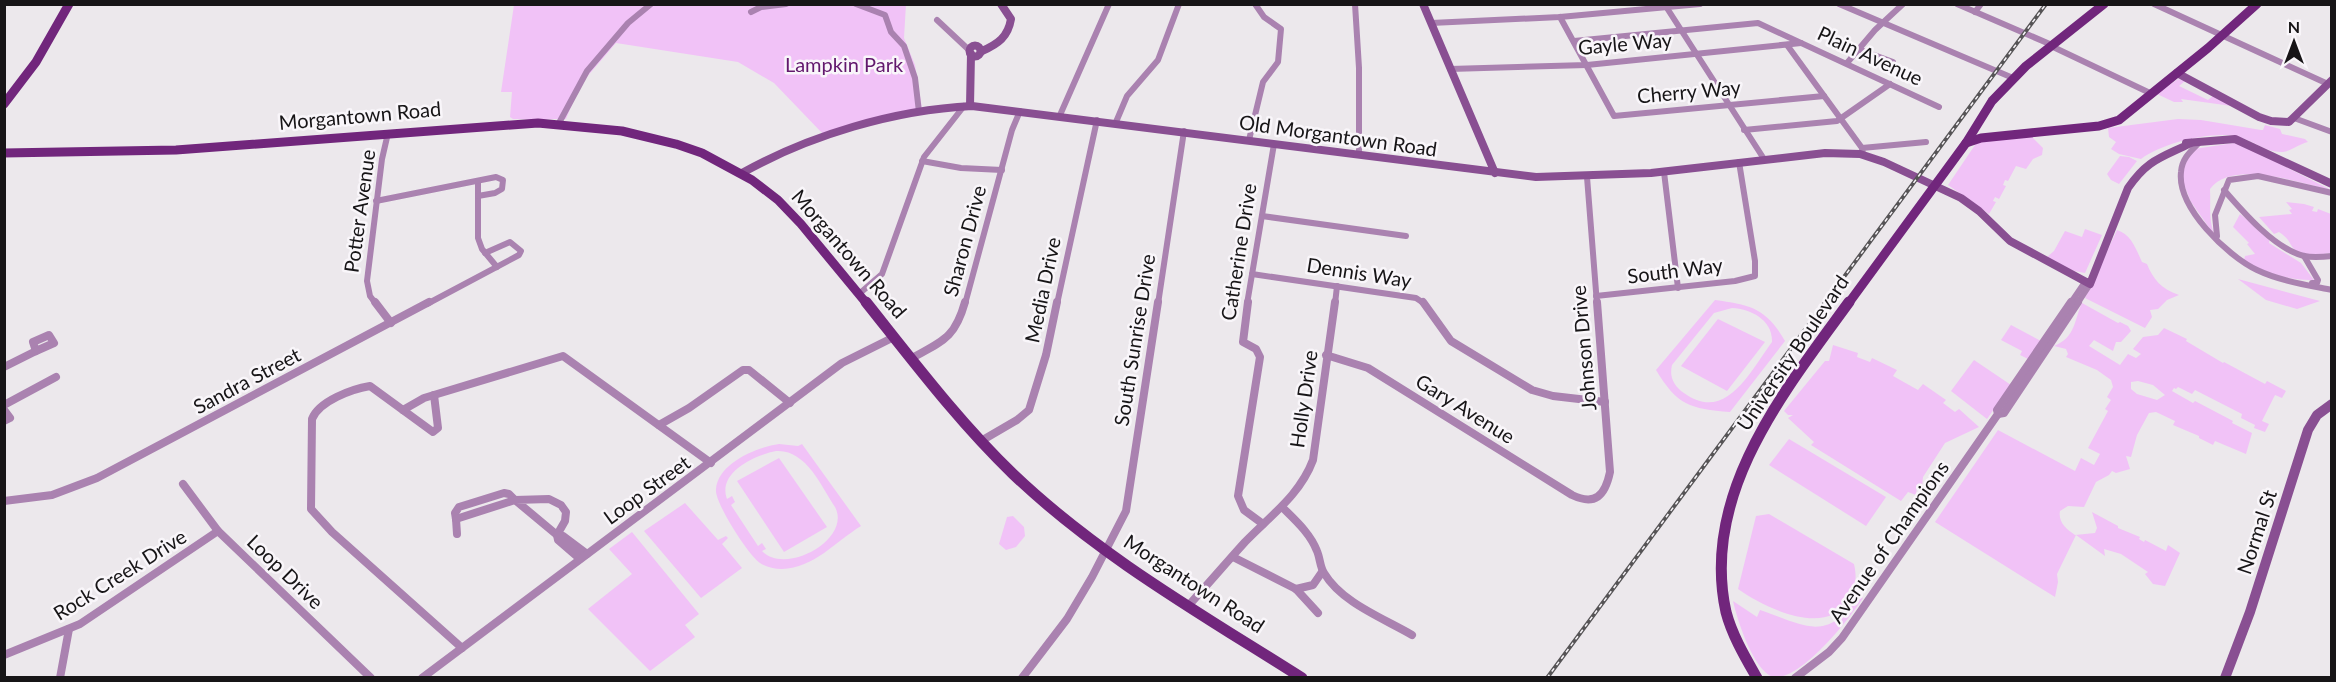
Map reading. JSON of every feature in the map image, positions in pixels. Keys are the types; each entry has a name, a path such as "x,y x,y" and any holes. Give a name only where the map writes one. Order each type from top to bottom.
{"main road":[{"path":"4,105 44,50 69,4"},
{"name":"University Boulevard","path":"1757,678 1732,631 1722,587 1722,564 1729,520 1745,460 1760,428 1776,402 1966,143 1973,126 2013,78 2104,4"},
{"path":"1966,143 1988,137 2111,124 2177,73 2257,4"},
{"name":"Morgantown Road","path":"4,153 176,150 504,124 559,123 600,127 650,136 707,156 742,173 794,216 981,441 1041,500 1107,550 1302,678"}],"street":[{"path":"559,123 587,71 628,23 651,4"},
{"path":"751,12 761,7 786,4"},
{"path":"856,4 885,15 891,32 904,46 915,78 919,112"},
{"path":"974,52 991,47 1004,38 1010,26 1010,15 1001,4"},
{"path":"1060,115 1109,4"},
{"path":"1116,122 1127,96 1158,60 1179,4"},
{"path":"1249,140 1262,85 1278,62 1282,38 1281,29 1264,17 1255,4"},
{"path":"1355,4 1359,68 1359,155"},
{"path":"1423,4 1495,173"},
{"path":"1431,23 1560,17 1700,4"},
{"path":"1839,4 2013,78"},
{"path":"1847,63 1903,4"},
{"path":"1957,4 2051,45 2151,93"},
{"path":"1975,12 1982,4"},
{"path":"2154,4 2330,82 2294,118 2289,122 2281,123 2259,117 2177,73"},
{"path":"1665,6 1764,159"},
{"path":"1560,17 1587,65"},
{"path":"937,20 974,52"},
{"name":"Plain Avenue","path":"1574,41 1758,23 1939,107"},
{"name":"Gayle Way","path":"1450,69 1587,65 1802,43"},
{"path":"1787,45 1862,151 1926,142"},
{"path":"1858,49 1893,62"},
{"path":"859,294 878,280 883,272 922,161 967,106 974,52"},
{"name":"Cherry Way","path":"1587,65 1614,116 1824,96"},
{"path":"1744,130 1842,120 1890,84"},
{"name":"Old Morgantown Road","path":"742,173 771,157 858,127 919,112 967,106 1060,115 1536,177 1587,177 1664,172 1764,159 1862,151 1935,185 1973,206 2010,241 2087,283"},
{"name":"Sharon Drive","path":"912,358 945,340 958,327 1020,111"},
{"path":"2294,118 2331,132"},
{"name":"Media Drive","path":"981,441 1017,420 1029,410 1046,355 1097,120"},
{"name":"South Sunrise Drive","path":"1022,678 1046,649 1066,619 1107,550 1126,512 1184,131"},
{"name":"Potter Avenue","path":"388,133 376,201 367,286 370,296 390,323"},
{"path":"2087,283 2128,188 2152,159 2196,142 2229,138 2245,142 2331,184"},
{"path":"2196,142 2184,156 2179,168 2179,177 2191,206 2218,239 2254,269 2331,290"},
{"name":"Catherine Drive","path":"1263,524 1244,510 1238,496 1260,360 1257,350 1243,342 1242,337 1274,144"},
{"path":"922,161 961,168 1002,170"},
{"name":"South Way","path":"1596,296 1745,279 1756,274 1739,162"},
{"path":"1664,172 1678,288"},
{"path":"2218,239 2213,223 2229,180 2258,176 2331,193"},
{"path":"376,201 496,177 503,180 502,189 498,192 478,196"},
{"name":"Johnson Drive","path":"1582,500 1590,501 1596,498 1610,476 1587,177"},
{"path":"478,181 478,238 485,253 497,267"},
{"path":"2224,190 2250,218 2282,244 2304,256 2331,256"},
{"path":"1262,216 1406,236"},
{"name":"Sandra Street","path":"4,501 42,497 85,484 497,267 519,255 521,251 510,242 485,253"},
{"path":"2302,283 2317,283 2318,280 2304,256"},
{"name":"Dennis Way","path":"1252,274 1421,300 1430,307 1446,336 1526,387 1553,396 1605,402"},
{"name":"Avenue of Champions","path":"1794,678 1829,652 1842,638 1998,414 2004,413 2087,283"},
{"name":"Holly Drive","path":"1190,604 1298,489 1310,469 1337,286"},
{"name":"Loop Street","path":"422,678 842,363 894,337"},
{"path":"4,367 36,351"},
{"name":"Gary Avenue","path":"1326,355 1368,368 1582,500"},
{"path":"403,410 417,401 434,395 563,356 711,463"},
{"path":"659,425 689,408 743,370 749,370 790,403"},
{"path":"4,405 56,377"},
{"path":"434,395 438,428 433,432 430,432 374,387 352,389 315,411 312,419 311,509 332,532 462,648"},
{"name":"Normal St","path":"2225,678 2250,612 2308,430 2317,415 2331,404"},
{"path":"4,410 10,418 4,421"},
{"name":"Loop Drive","path":"183,484 218,531 371,678"},
{"path":"457,534 456,519 515,500 538,496 553,498 564,507 567,516 557,535"},
{"path":"524,508 529,499"},
{"path":"515,500 557,535 558,540 584,557"},
{"path":"1282,507 1311,540 1321,561 1322,572 1339,592 1351,602 1412,634"},
{"name":"Rock Creek Drive","path":"4,655 69,629 155,575 218,531"},
{"path":"1233,557 1296,589 1318,613"},
{"path":"1296,589 1313,585 1322,572"},
{"path":"60,678 69,629"}],"green space":[{"name":"Lampkin Park","path":"906,4 904,38 915,65 922,108 823,134 774,83 738,62 616,43 580,85 566,119 513,119 510,117 512,92 501,92 514,5"},
{"path":"2178,79 2185,81 2179,86 2208,100 2214,95 2239,107 2181,99 2183,102 2174,102 2157,94"},
{"path":"2178,119 2201,120 2261,130 2265,125 2280,129 2282,134 2305,139 2308,142 2283,152 2277,152 2239,137 2216,135 2175,143 2141,159 2119,154 2111,149 2116,142 2109,137 2108,128"},
{"path":"2032,137 2043,148 2042,155 2033,159 2026,169 2016,166 2008,181 2005,180 2003,185 2006,186 1999,199 1995,197 1993,201 1996,202 1989,214 1948,185 1977,142"},
{"path":"2234,143 2245,146 2331,190 2285,179 2250,174 2220,180 2210,189 2211,219 2215,236 2191,202 2182,180 2184,156 2194,149"},
{"path":"2120,156 2137,161 2119,184 2111,180 2107,174"},
{"path":"2286,202 2304,204 2314,207 2312,211 2317,212 2318,209 2331,214 2331,253 2313,255 2299,253 2286,237 2279,232 2274,234 2259,217 2292,214 2289,210 2292,209"},
{"path":"2240,214 2270,237 2269,243 2301,263 2314,280 2278,275 2244,260 2245,256 2255,254 2247,244 2249,243 2233,227"},
{"path":"2085,229 2102,235 2085,273 2074,271 2046,258 2054,251 2065,231 2082,237"},
{"path":"2117,230 2129,238 2142,262 2147,264 2158,283 2179,295 2167,300 2158,309 2150,310 2152,317 2145,328 2085,298"},
{"path":"2238,279 2320,301 2297,309 2266,300"},
{"path":"1715,300 1748,306 1756,310 1771,321 1785,341 1730,412 1695,407 1686,403 1671,391 1656,370","holes":["1732,308 1760,317 1769,328 1772,342 1746,379 1725,398 1713,402 1699,401 1684,393 1673,381 1672,365 1714,313"]},
{"path":"2082,303 2128,326 2131,331 2121,342 2116,342 2113,351 2094,340 2089,346 2120,365 2128,354 2136,358 2141,354 2133,349 2143,337 2158,335 2164,328 2187,339 2186,341 2223,363 2265,384 2267,381 2286,391 2282,398 2275,395 2262,421 2269,424 2265,432 2254,428 2255,425 2241,418 2242,414 2195,390 2192,394 2178,387 2174,388 2172,391 2193,403 2195,401 2252,433 2246,454 2215,441 2213,445 2173,425 2175,421 2156,412 2149,413 2137,435 2131,457 2126,456 2130,469 2116,473 2112,471 2096,482 2084,507 2068,506 2060,511 2060,519 2063,525 2075,535 2095,533 2097,528 2092,512 2118,528 2140,537 2139,539 2144,542 2145,540 2166,551 2168,545 2180,553 2165,586 2153,584 2145,574 2148,572 2121,554 2104,549 2105,556 2076,535 2057,574 2055,597 1935,522 1998,430 2075,471 2081,458 2094,465 2100,454 2088,448 2108,411 2105,409 2111,400 2107,397 2113,387 2111,380 2097,370 2066,357 2068,354 2066,349 2054,346 2067,338","holes":["2138,381 2153,385 2165,395 2157,400 2137,394 2131,389 2131,382"]},
{"path":"1718,319 1765,342 1727,391 1681,366"},
{"path":"2011,325 2041,341 2028,359 2020,355 2022,351 2001,340"},
{"path":"1833,345 1858,353 1857,357 1870,362 1872,358 1897,370 1893,376 1918,390 1923,384 1946,400 1943,403 1955,412 1959,409 1979,427 1945,443 1923,477 1922,487 1917,486 1916,495 1908,492 1901,501 1811,445 1814,442 1788,418 1793,415 1788,415 1784,411 1825,361 1829,361"},
{"path":"1974,360 2011,385 1987,419 1951,391"},
{"path":"1789,439 1886,497 1866,526 1769,465"},
{"path":"802,444 861,526 824,553 794,568 770,568 755,558 733,528 717,496 718,480 731,464 750,453 770,446","holes":["776,451 796,456 812,470 835,507 838,519 834,531 826,542 800,557 786,559 773,558 762,551 766,549 762,543 758,546 731,505 735,502 732,496 727,499 725,489 733,473 740,466 759,456"]},
{"path":"779,458 827,527 784,552 737,481"},
{"path":"685,503 718,540 726,536 728,538 722,544 742,568 701,598 644,531"},
{"path":"1769,514 1854,564 1856,578 1853,591 1849,600 1839,611 1826,617 1795,616 1764,604 1738,589 1756,516"},
{"path":"1013,516 1024,527 1025,536 1016,547 1006,550 999,544 1007,517"},
{"path":"632,532 699,614 685,625 695,637 650,671 588,609 632,574 609,549"},
{"path":"1858,596 1863,598 1823,647 1797,670 1784,676 1773,677 1759,665 1753,655 1742,631 1733,601 1757,617 1760,610 1814,627 1836,621"}],"railway":[{"path":"1547,678 2046,4"}]}
